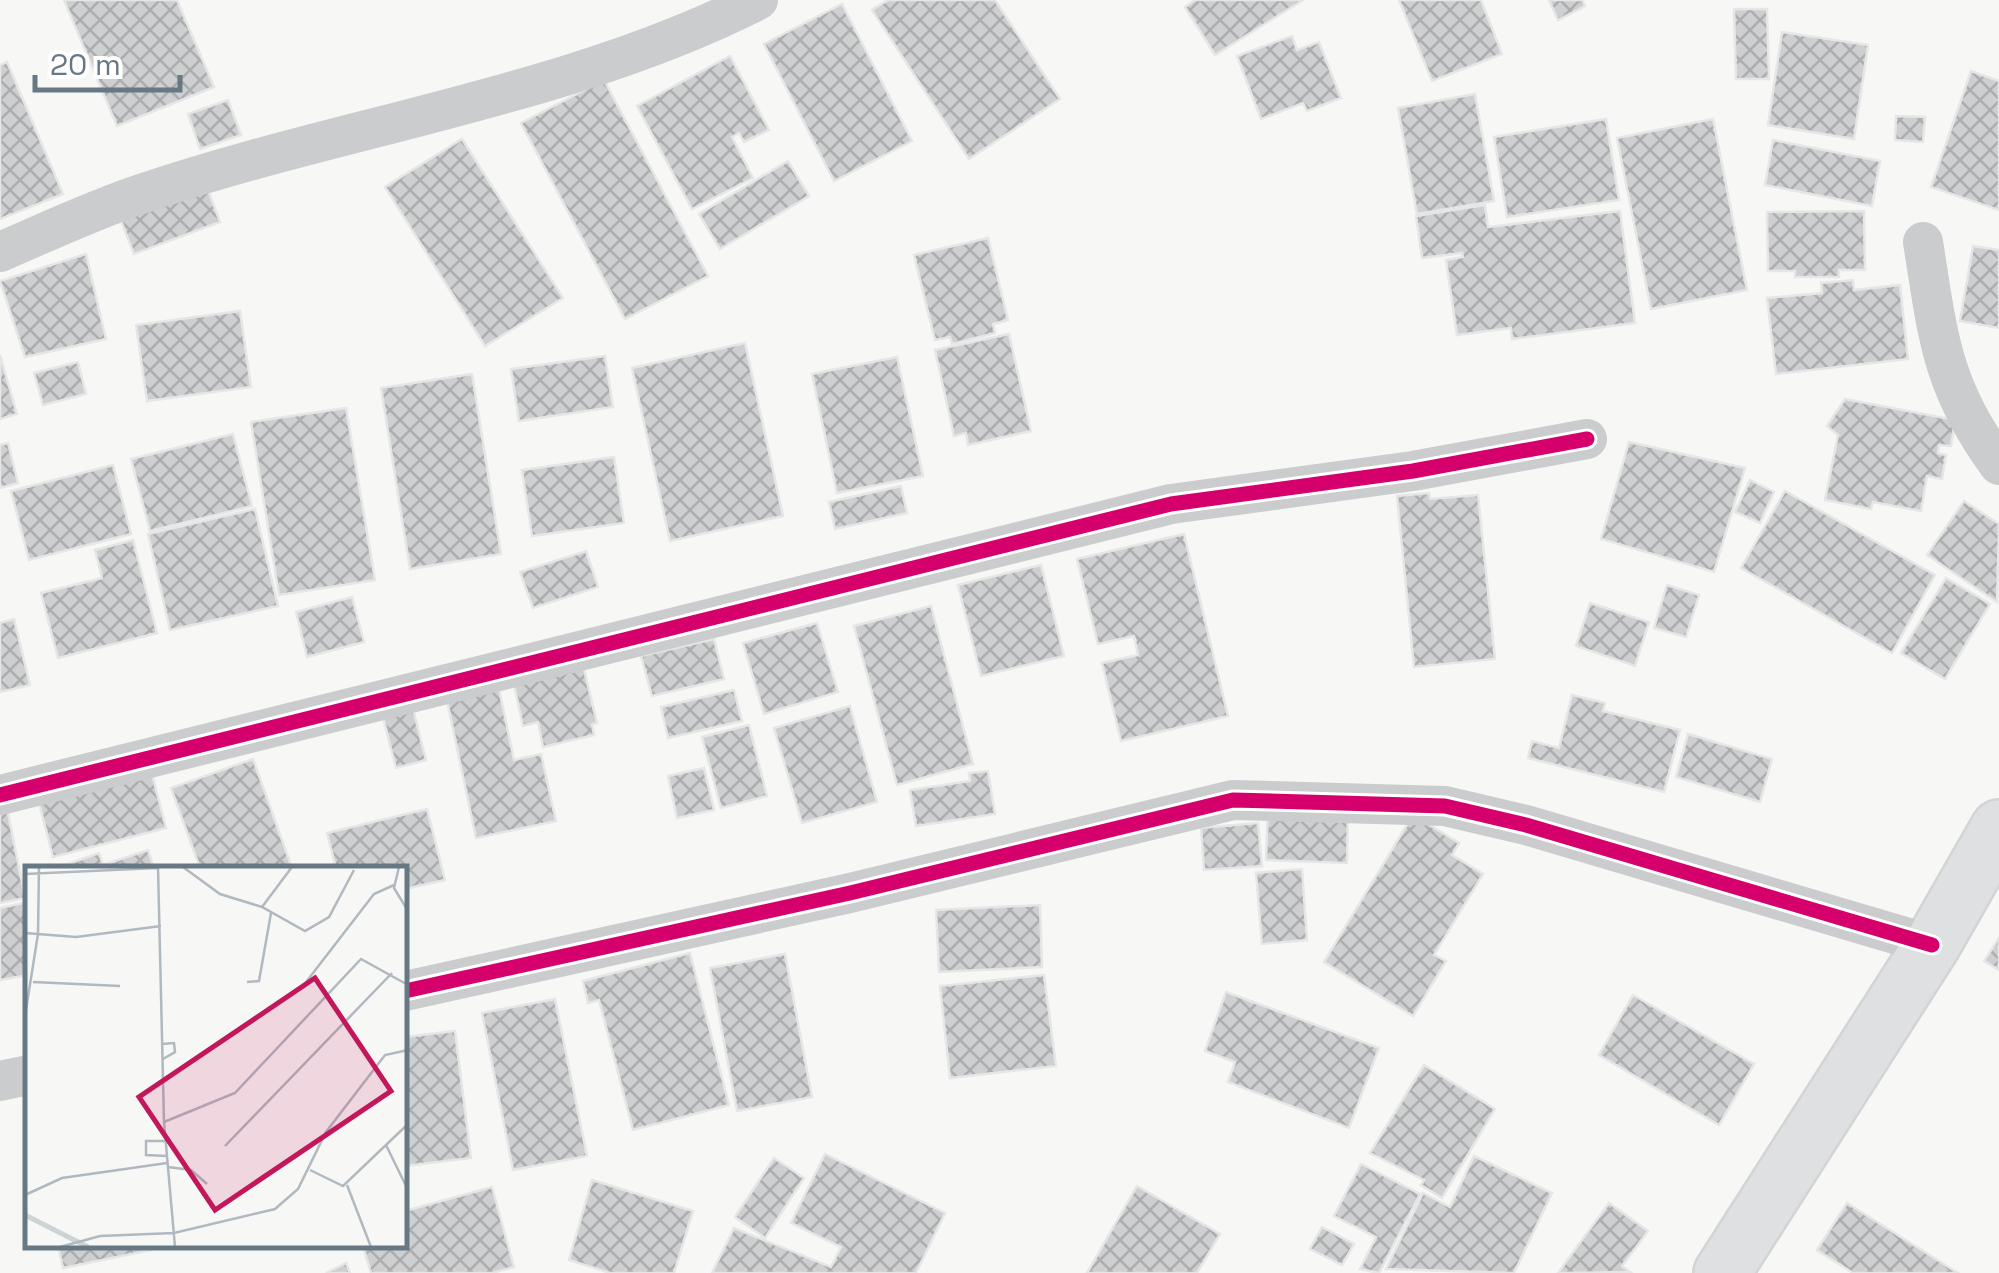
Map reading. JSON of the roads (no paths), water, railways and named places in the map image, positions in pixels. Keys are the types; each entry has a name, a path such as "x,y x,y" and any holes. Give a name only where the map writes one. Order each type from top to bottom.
{"street":[{"path":"0,252 140,194 597,63 719,20 758,0"},
{"path":"1922,242 1940,348 1956,400 1999,465"},
{"path":"0,796 1172,504 1412,471 1587,439"},
{"path":"408,990 850,893 1233,800 1445,806 1932,945"},
{"path":"1722,1273 1932,945 1999,828"},
{"path":"0,1081 25,1076"}]}
